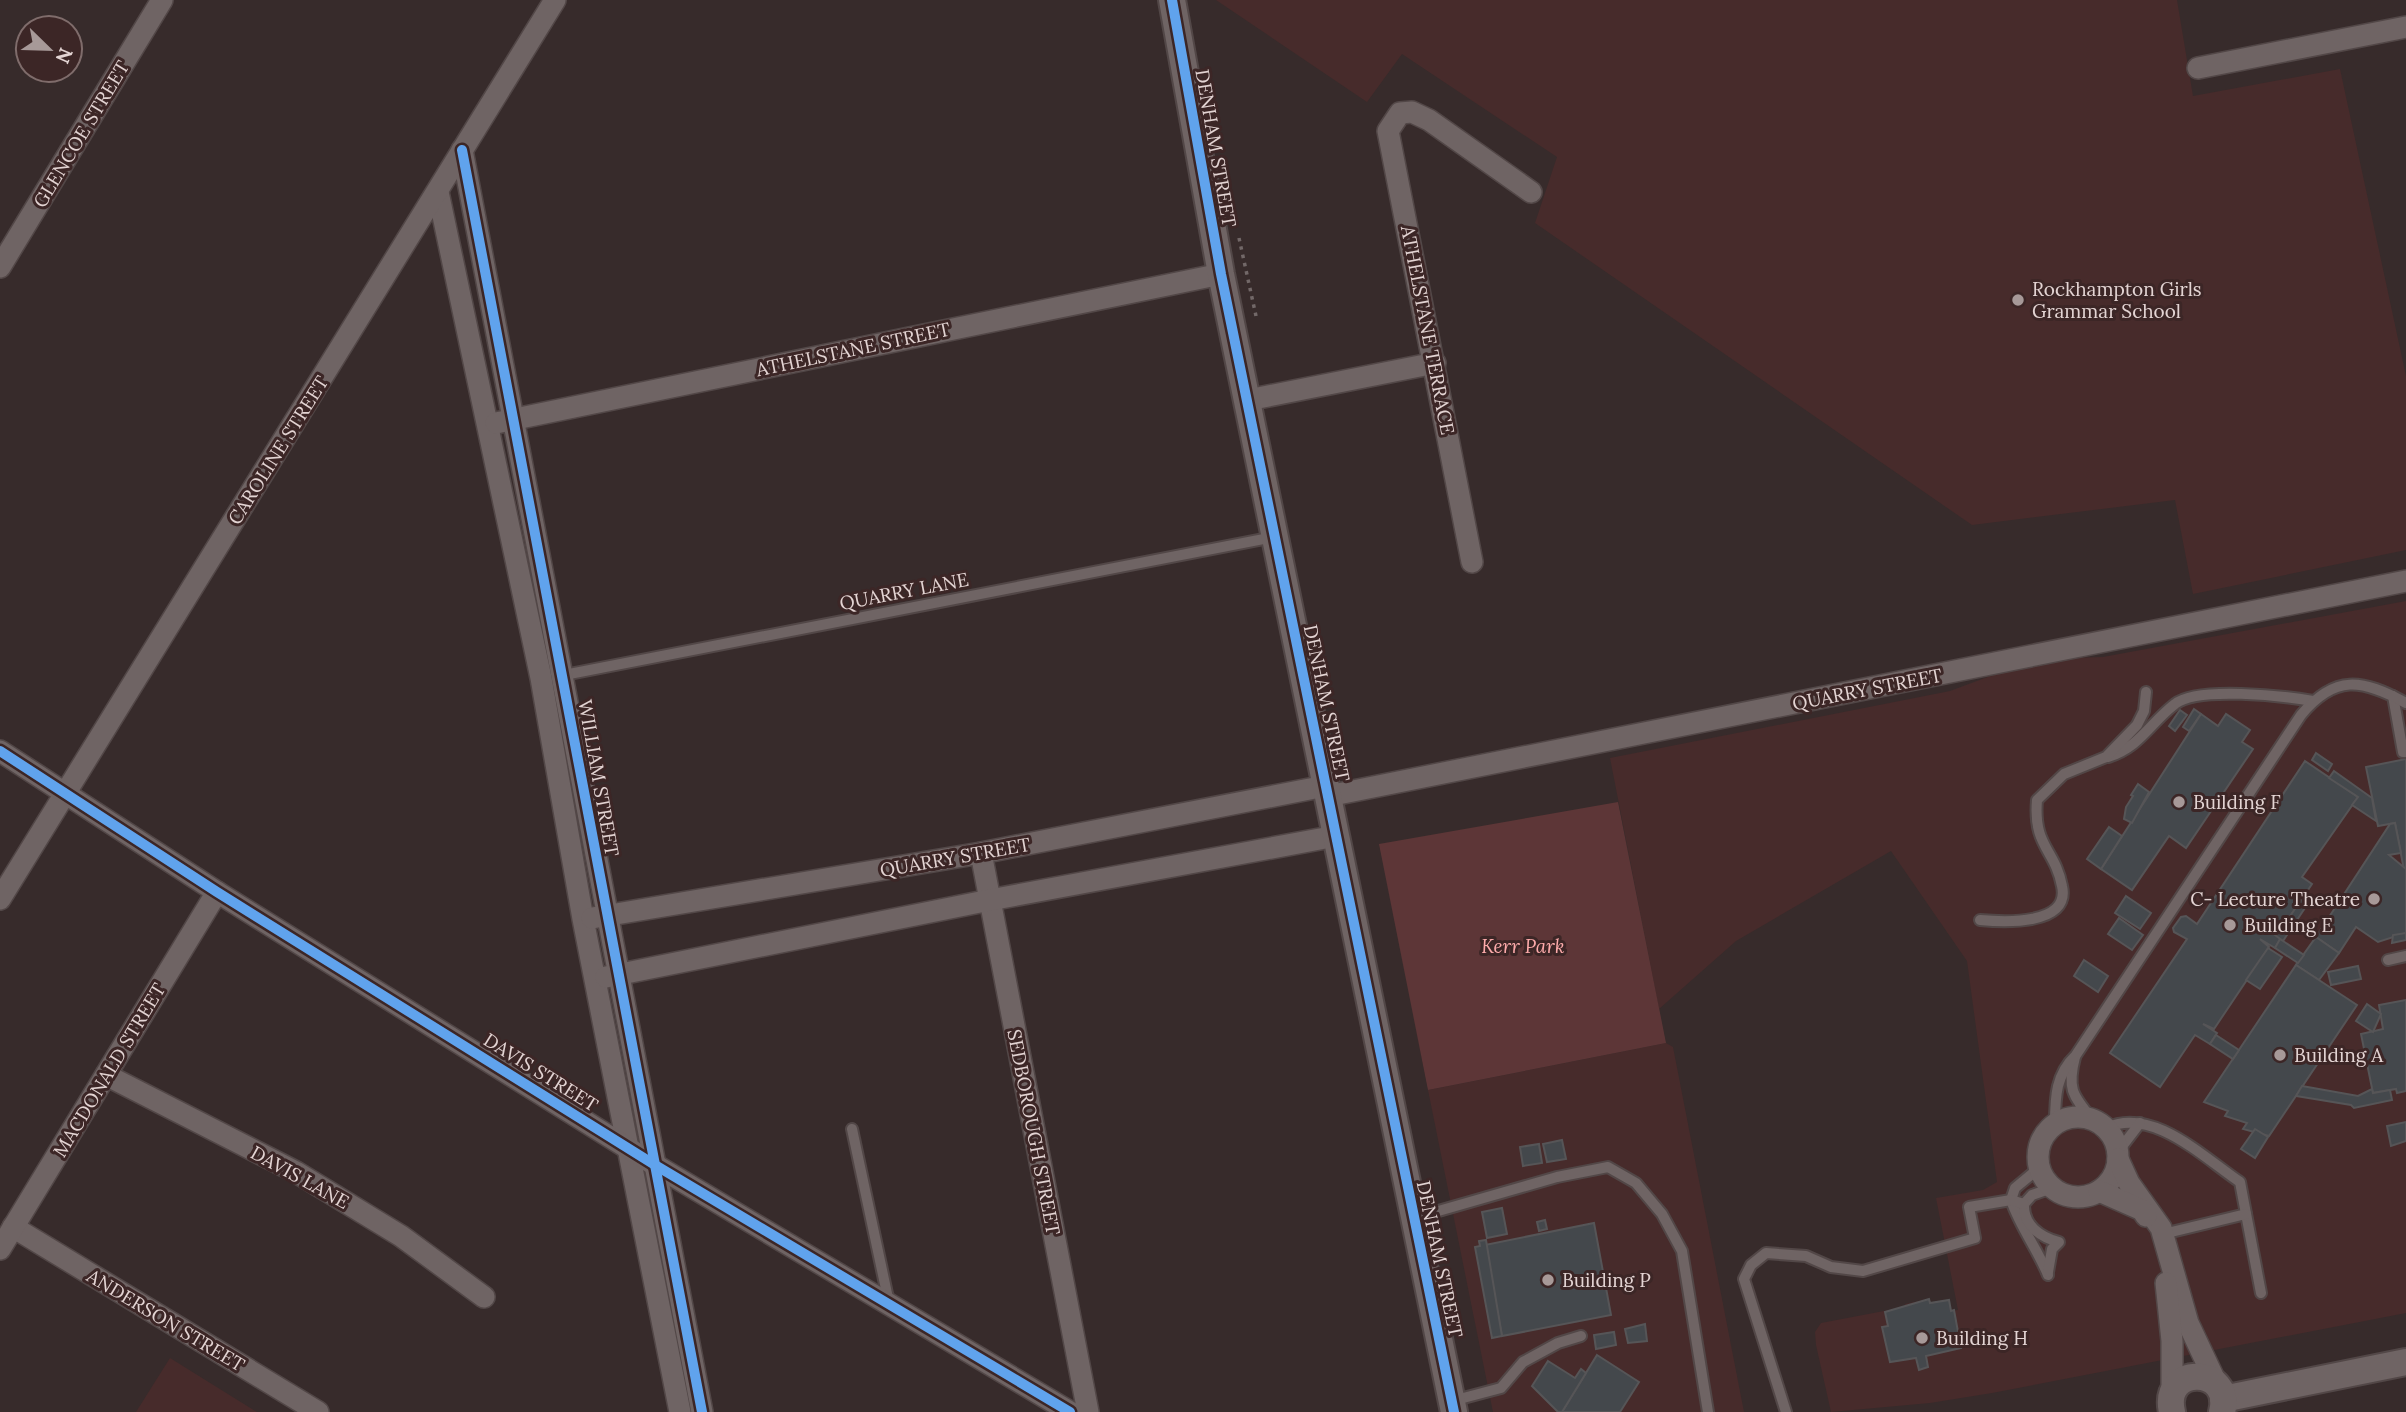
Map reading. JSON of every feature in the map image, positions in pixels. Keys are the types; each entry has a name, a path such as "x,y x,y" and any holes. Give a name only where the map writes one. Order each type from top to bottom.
{"street":[{"name":"GLENCOE STREET","path":"0,267 162,0"},
{"name":"CAROLINE STREET","path":"0,899 555,0"},
{"name":"DENHAM STREET","path":"1172,0 1221,274 1453,1406"},
{"path":"2198,68 2406,27"},
{"name":"ATHELSTANE TERRACE","path":"1472,562 1388,131 1400,113 1412,112 1429,120 1531,192"},
{"name":"WILLIAM STREET","path":"461,150 511,420 564,676 606,916 702,1412"},
{"name":"WILLIAM STREET","path":"438,192 485,426 541,678 583,919 680,1412"},
{"name":"ATHELSTANE STREET","path":"485,426 1221,274"},
{"path":"1248,400 1435,363"},
{"name":"QUARRY STREET","path":"583,919 981,853 1327,791 2406,581"},
{"name":"DAVIS STREET","path":"0,751 217,892 655,1165 1070,1412"},
{"path":"596,979 990,900 1336,836"},
{"name":"SEDBOROUGH STREET","path":"981,853 1088,1412"},
{"name":"MACDONALD STREET","path":"0,1249 217,892"},
{"name":"DAVIS LANE","path":"106,1075 296,1172 401,1236 484,1297"},
{"path":"2168,1407 2167,1286 2153,1226 2142,1210 2099,1191 2072,1197 2052,1188 2039,1168 2039,1146 2045,1133 2055,1124 2079,1116 2099,1124 2129,1183 2147,1205 2163,1234 2188,1323 2221,1400"},
{"path":"2099,1191 2115,1171 2117,1156"},
{"name":"ANDERSON STREET","path":"13,1227 318,1412"},
{"path":"2221,1400 2406,1362"},
{"path":"2168,1407 2176,1385 2191,1377 2208,1378 2221,1400"}],"lane":[{"name":"QUARRY LANE","path":"541,678 564,676 1274,537"},
{"path":"2055,1124 2055,1094 2063,1067 2076,1055 2313,701 2319,695 2340,685 2367,685 2406,703"},
{"path":"2106,757 2137,725 2144,711 2146,692"},
{"path":"1980,920 2017,921 2038,918 2052,913 2060,902 2064,889 2039,838 2035,820 2037,800 2064,774 2126,751 2141,740 2173,705 2186,696 2273,695 2313,701"},
{"path":"2393,696 2403,752 2406,752"},
{"path":"2388,960 2406,956"},
{"path":"2076,1055 2070,1087 2076,1099 2099,1124 2119,1122 2155,1125 2240,1182 2261,1293"},
{"path":"2117,1156 2140,1123"},
{"path":"852,1129 889,1303"},
{"path":"1414,1218 1557,1177 1608,1167 1636,1183 1662,1214 1682,1251 1708,1412"},
{"path":"2024,1204 2028,1223 2037,1232 2059,1242 2049,1258 2048,1275 2034,1243 2020,1226 2011,1200 2015,1188 2039,1168"},
{"path":"2024,1204 2032,1195 2052,1188"},
{"path":"1786,1412 1744,1279 1751,1265 1766,1253 1806,1256 1831,1267 1863,1271 1975,1238 1969,1207 2011,1200 2024,1204"},
{"path":"2163,1234 2246,1214"},
{"path":"1453,1406 1501,1388 1523,1362 1558,1343 1581,1336"}],"shaded area":[{"name":"Rockhampton Girls Grammar School","path":"1216,0 2177,0 2193,96 2340,69 2406,376 2406,550 2193,594 2175,500 1972,525 1535,223 1557,157 1402,54 1367,102"},
{"path":"2406,601 2406,1313 1992,1393 1930,1403 1831,1412 1816,1345 1815,1332 1821,1323 1905,1307 1905,1304 1929,1299 1930,1303 1949,1300 1951,1311 1958,1310 1936,1198 1983,1190 1997,1182 1967,961 1891,851 1736,941 1659,1009 1610,758 1950,691 1993,675 2069,658 2103,657"},
{"path":"1666,1043 1673,1047 1744,1412 1493,1412 1428,1090"},
{"path":"170,1358 257,1412 136,1412"}],"green space":[{"name":"Kerr Park","path":"1618,802 1666,1043 1428,1090 1379,844"}],"building":[{"path":"2194,709 2201,714 2189,731 2183,727"},
{"path":"2180,710 2187,715 2175,731 2169,726"},
{"name":"Building F","path":"2201,714 2218,726 2226,714 2250,730 2242,742 2253,749 2186,848 2169,836 2132,890 2101,869"},
{"path":"2316,753 2332,764 2328,771 2312,760"},
{"path":"2406,759 2404,870 2395,823 2378,826 2366,767"},
{"name":"Building E","path":"2305,761 2358,797 2302,877 2312,884 2278,934 2267,929 2281,938 2275,948 2260,939 2269,947 2214,1029 2203,1024 2217,1033 2210,1044 2195,1035 2160,1087 2110,1053 2187,939 2174,932 2173,928 2181,917 2186,916 2197,924"},
{"path":"2334,771 2372,798 2376,821 2352,805 2358,797 2329,778"},
{"path":"2138,784 2149,792 2132,823 2124,819 2126,807"},
{"name":"C- Lecture Theatre","path":"2395,823 2401,853 2389,855 2406,869 2406,933 2378,942 2356,927 2339,953 2316,937 2390,824"},
{"path":"2109,827 2122,836 2101,869 2087,859"},
{"path":"2126,896 2151,913 2140,929 2115,913"},
{"path":"2301,900 2307,905 2283,941 2267,929 2278,934"},
{"path":"2119,918 2143,935 2132,950 2108,934"},
{"path":"2406,933 2406,940 2392,943 2393,935"},
{"path":"2316,937 2339,953 2319,980 2296,965"},
{"path":"2280,939 2304,955 2298,963 2275,948"},
{"path":"2268,948 2282,957 2260,989 2246,980"},
{"path":"2084,960 2108,976 2098,992 2074,976"},
{"name":"Building A","path":"2296,965 2357,1005 2269,1136 2243,1129 2247,1123 2225,1116 2228,1111 2204,1102"},
{"path":"2358,966 2361,979 2331,985 2328,972"},
{"path":"2406,1000 2406,1091 2397,1093 2396,1089 2373,1093 2361,1034 2383,1029 2379,1005"},
{"path":"2367,1004 2381,1014 2373,1032 2356,1021"},
{"path":"2216,1035 2239,1050 2233,1059 2210,1044"},
{"path":"2302,1086 2358,1096 2372,1089 2373,1093 2390,1090 2392,1100 2354,1108 2351,1105 2296,1096"},
{"path":"2406,1122 2406,1141 2391,1146 2387,1126"},
{"path":"2255,1129 2268,1137 2255,1158 2241,1149"},
{"path":"1562,1140 1566,1159 1547,1162 1543,1144"},
{"path":"1539,1144 1542,1163 1523,1166 1520,1147"},
{"path":"1502,1208 1507,1234 1487,1238 1482,1212"},
{"path":"1545,1220 1547,1229 1539,1231 1537,1222"},
{"name":"Building P","path":"1594,1223 1611,1315 1502,1336 1485,1245"},
{"path":"1486,1240 1502,1336 1492,1338 1475,1247 1480,1246 1479,1241"},
{"name":"Building H","path":"1929,1299 1930,1303 1949,1300 1951,1311 1954,1310 1961,1348 1926,1356 1928,1367 1919,1370 1916,1358 1890,1362 1882,1327 1888,1326 1885,1312"},
{"path":"1645,1324 1647,1341 1628,1343 1625,1329"},
{"path":"1614,1332 1616,1345 1596,1349 1594,1335"},
{"path":"1597,1355 1639,1382 1620,1412 1562,1412"},
{"path":"1548,1361 1575,1378 1581,1369 1586,1373 1562,1412 1558,1412 1532,1386"}],"cycle path":[{"path":"1172,0 1221,274 1454,1412"},
{"path":"462,150 702,1412"},
{"path":"0,751 217,892 655,1165 1070,1412"}],"place":[{"name":"Rockhampton Girls Grammar School","path":"2018,300"},
{"name":"Building F","path":"2179,802"},
{"name":"C- Lecture Theatre","path":"2374,899"},
{"name":"Building E","path":"2230,925"},
{"name":"Building A","path":"2280,1055"},
{"name":"Building P","path":"1548,1280"},
{"name":"Building H","path":"1922,1338"}]}
